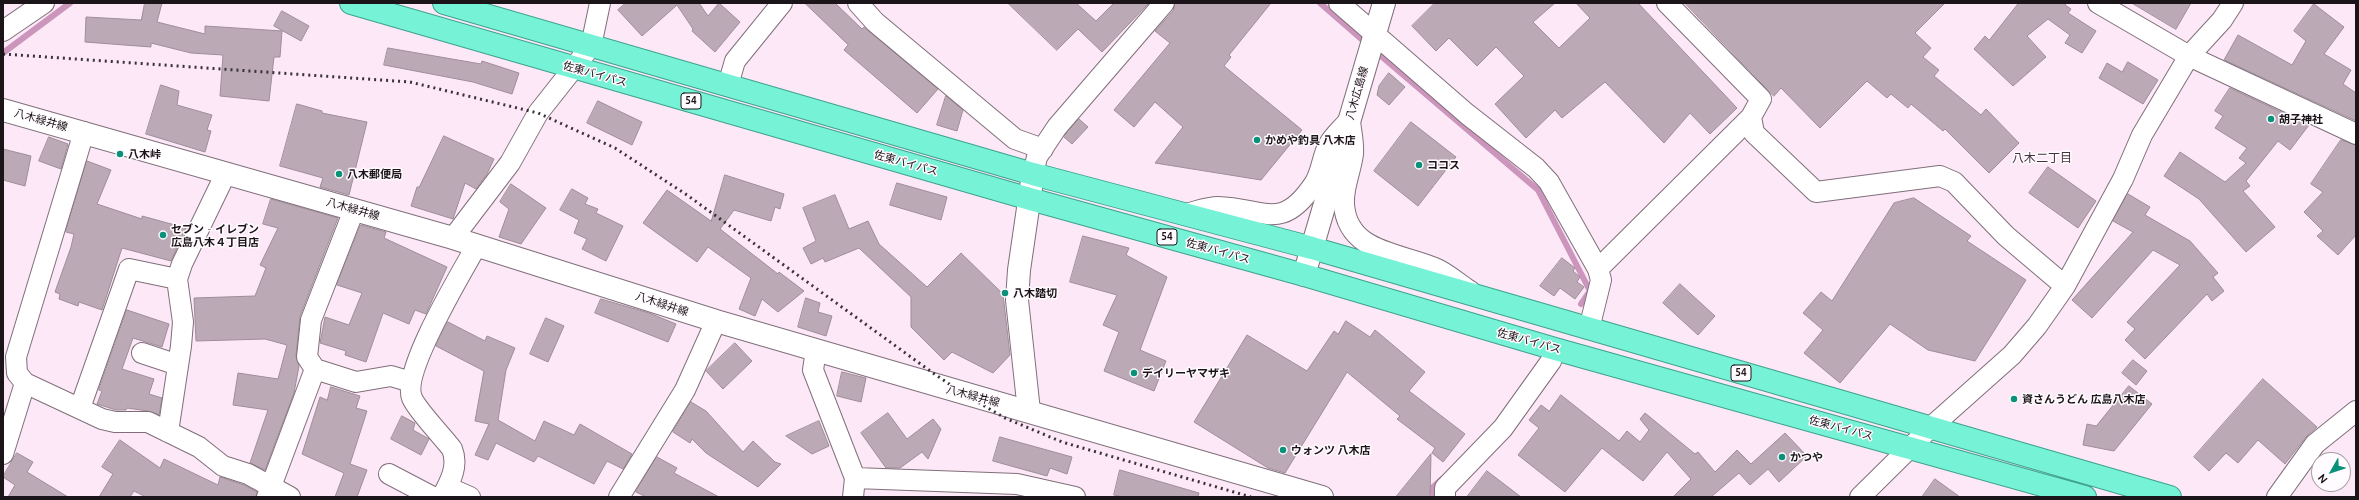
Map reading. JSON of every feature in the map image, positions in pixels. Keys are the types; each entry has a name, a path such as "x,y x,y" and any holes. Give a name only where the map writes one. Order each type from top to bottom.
{"highway":[{"name":"佐東バイパス","path":"351,3 1030,199 1304,275 1555,349 1912,447 2085,497"},
{"name":"54","path":"444,3 1033,174 1312,248 2170,497"}],"main road":[{"name":"八木広島線","path":"1304,275 1384,3"},
{"name":"八木緑井線","path":"3,110 477,245 716,321 1322,497"},
{"path":"1029,411 1017,300 1018,270 1033,174"}],"street":[{"path":"3,31 44,3"},
{"path":"453,238 510,163 538,112 572,67 591,46 600,3"},
{"path":"728,85 735,61 782,3"},
{"path":"858,3 875,22 1015,138 1043,149"},
{"path":"1033,174 1037,157 1057,127 1164,3"},
{"path":"1339,3 1374,35 1467,114 1536,168 1549,182 1598,269 1601,280 1589,329"},
{"path":"1598,269 1751,117 1761,100 1668,3"},
{"path":"2098,3 2189,56 2356,134"},
{"path":"1860,497 1930,428 2012,355 2037,326 2064,286 2123,179 2142,135 2189,56 2222,20 2234,3"},
{"path":"1751,117 1754,133 1816,192 1940,176 1954,182 2006,236 2064,286"},
{"path":"1185,214 1217,207 1261,214 1278,215 1288,211 1304,198 1316,182 1329,144 1350,119"},
{"path":"1350,119 1353,153 1344,189 1344,207 1350,225 1361,239 1376,248 1400,258 1437,269 1475,295"},
{"path":"3,454 15,375 16,357 84,132"},
{"path":"168,432 183,322 177,279 182,264 226,173"},
{"path":"354,210 311,320 307,357 315,368 356,382 391,376 411,382"},
{"path":"441,494 456,459 452,449 412,398 411,382 432,326 477,245"},
{"path":"80,408 129,269 177,279"},
{"path":"619,497 685,390 716,321"},
{"path":"1445,497 1445,488 1503,428 1551,361 1555,349"},
{"path":"816,350 813,370 854,488 1018,484 1075,497"},
{"path":"142,353 178,365"},
{"path":"269,491 315,368"},
{"path":"15,375 102,419 115,422 148,422 199,447 223,466 269,491 290,497"},
{"path":"2277,497 2315,444 2356,411"},
{"path":"389,474 441,494 470,497"}],"building":[{"path":"145,3 162,3 157,22 205,34 205,26 282,31 280,57 274,57 269,101 220,96 223,55 191,53 151,43 151,47 85,42 86,17 141,20"},
{"path":"626,3 699,3 708,16 719,3 740,22 715,52 692,31 693,29 677,5 642,36 618,10"},
{"path":"805,3 835,3 862,29 864,27 938,89 917,113 844,50 848,45"},
{"path":"1008,3 1076,3 1096,21 1114,3 1149,3 1102,52 1078,29 1057,50"},
{"path":"1175,3 1271,3 1229,55 1231,57 1224,66 1302,130 1261,180 1155,163 1183,127 1155,102 1134,127 1114,110 1170,43 1155,31 1173,11"},
{"path":"1435,3 1555,3 1533,22 1559,48 1590,18 1576,3 1638,3 1737,108 1710,134 1690,113 1664,143 1605,82 1562,118 1555,110 1526,138 1495,104 1524,76 1496,47 1477,66 1449,38 1436,51 1412,26"},
{"path":"1685,3 1945,3 1915,33 1931,48 1923,57 1939,70 1934,76 1981,115 1986,109 2019,143 1989,173 1945,129 1943,131 1911,104 1908,108 1891,94 1887,98 1867,81 1820,128 1781,88 1774,96"},
{"path":"2019,3 2067,3 2065,5 2071,9 2068,13 2096,31 2082,53 2065,43 2070,35 2048,19 2027,36 2046,57 2013,86 1974,49 1985,36 1989,40"},
{"path":"2132,3 2191,3 2176,29"},
{"path":"2314,4 2344,27 2324,54 2351,70 2343,84 2356,93 2356,121 2224,60 2238,35 2292,65 2306,41 2294,31"},
{"path":"282,11 309,26 301,41 274,26"},
{"path":"388,48 481,64 482,61 519,73 512,94 473,82 384,65"},
{"path":"2128,62 2158,80 2143,104 2099,78 2107,63 2122,72"},
{"path":"1389,73 1405,87 1389,105 1377,95 1379,86"},
{"path":"161,85 179,91 177,105 212,115 207,130 211,131 205,152 146,134"},
{"path":"2230,88 2309,125 2290,150 2278,141 2246,181 2250,186 2243,191 2275,227 2246,252 2199,199 2164,176 2180,152 2225,182 2246,163 2239,158 2247,148 2215,128 2223,116 2215,111"},
{"path":"946,96 963,110 957,131 937,125"},
{"path":"598,101 642,122 632,145 587,123"},
{"path":"297,104 322,111 322,113 367,122 349,195 320,187 323,178 280,166"},
{"path":"1079,119 1088,127 1072,144 1064,137"},
{"path":"1411,122 1456,157 1418,206 1374,171"},
{"path":"444,136 494,159 487,174 476,189 465,183 453,219 411,206 417,187 419,187"},
{"path":"49,137 68,144 61,169 39,161"},
{"path":"2341,140 2356,145 2356,235 2338,255 2317,236 2323,231 2304,212 2323,192 2311,184"},
{"path":"3,149 31,156 25,186 3,180"},
{"path":"87,161 111,170 97,204 142,219 142,216 186,228 171,261 122,248 102,310 79,302 78,306 59,299 60,294 55,292 71,247 74,234 66,232"},
{"path":"2048,167 2096,201 2078,228 2029,193"},
{"path":"725,175 784,194 780,209 775,207 771,221 734,210 720,229 778,274 779,272 804,291 778,312 762,299 755,316 739,309 751,278 708,247 697,262 643,223 667,190 711,221"},
{"path":"897,183 947,197 941,220 890,205"},
{"path":"511,184 546,208 521,244 499,237 509,209 500,202"},
{"path":"572,189 588,198 585,204 598,209 596,213 623,226 606,261 582,249 587,239 574,233 579,220 560,210"},
{"path":"2128,194 2150,207 2145,215 2190,241 2218,273 2213,277 2224,291 2212,301 2207,294 2145,359 2125,340 2135,329 2127,322 2180,265 2153,250 2092,318 2072,300 2133,232 2113,221"},
{"path":"835,195 849,229 868,221 879,244 927,287 961,253 1003,294 1010,355 993,373 952,352 944,360 911,327 911,297 859,248 825,262 823,258 811,264 803,248 816,241 803,208"},
{"path":"1914,198 1971,236 1967,241 2026,280 1975,361 1928,350 1890,324 1840,383 1804,353 1823,330 1803,313 1821,292 1832,301 1894,203"},
{"path":"271,199 338,218 300,316 296,356 299,366 294,393 265,470 250,463 268,410 233,405 238,373 278,379 287,345 265,339 196,341 194,298 255,296 266,268 260,265 278,228 263,224"},
{"path":"361,225 386,232 384,238 447,267 426,314 415,310 409,324 383,313 366,362 345,355 346,351 320,343 325,317 349,325 362,293 337,285"},
{"path":"1083,236 1129,248 1126,255 1167,277 1140,350 1166,361 1154,391 1104,371 1119,332 1103,325 1117,295 1070,282"},
{"path":"1562,258 1575,268 1573,271 1580,277 1577,282 1584,287 1575,299 1560,288 1554,296 1540,286"},
{"path":"1680,284 1715,316 1698,335 1663,303"},
{"path":"806,298 820,303 818,312 832,316 826,336 798,327"},
{"path":"601,299 649,313 676,324 668,342 595,313"},
{"path":"127,310 169,324 162,347 133,338 122,369 154,379 149,394 162,398 159,415 148,411 127,408 126,410 116,410 97,404 102,391 99,390"},
{"path":"546,318 564,326 548,362 530,354"},
{"path":"1346,321 1370,337 1375,330 1425,372 1409,391 1465,434 1443,462 1432,453 1435,448 1397,419 1400,416 1347,372 1285,473 1268,468 1194,422 1247,335 1307,371 1334,331 1338,334"},
{"path":"448,322 485,341 487,336 515,348 506,370 498,420 535,441 544,421 574,435 580,424 632,454 623,469 607,461 594,484 538,456 534,462 496,443 488,460 475,455 489,424 475,421 484,371 436,346"},
{"path":"735,343 752,361 723,389 706,371"},
{"path":"2133,360 2147,371 2136,385 2122,373"},
{"path":"842,372 866,378 861,402 837,396"},
{"path":"2263,379 2317,427 2306,437 2285,464 2258,440 2238,463 2226,453 2209,471 2194,457"},
{"path":"2129,386 2152,404 2114,451 2083,445 2087,424 2096,426"},
{"path":"331,387 360,396 356,408 367,411 350,464 367,470 357,497 335,497 344,473 302,454 320,397 327,400"},
{"path":"1561,395 1619,441 1627,431 1640,442 1649,430 1640,419 1645,413 1695,454 1698,452 1715,472 1737,450 1751,464 1785,433 1807,456 1779,482 1768,469 1750,485 1739,473 1711,497 1673,497 1691,479 1667,452 1643,481 1602,448 1565,492 1518,455 1539,428 1529,420 1541,405 1549,411"},
{"path":"691,402 706,411 743,452 753,441 775,462 781,464 758,487 706,453 692,439 690,443 673,432"},
{"path":"888,413 907,439 933,419 941,429 928,459 922,452 900,468 886,468 861,433"},
{"path":"402,416 415,423 413,430 429,439 421,455 391,439"},
{"path":"819,421 829,446 812,454 786,436"},
{"path":"1000,437 1072,457 1067,474 1050,468 1047,476 993,461"},
{"path":"120,440 160,468 164,459 218,485 220,477 244,485 257,492 256,497 146,497 134,491 130,497 99,497 113,474 102,467"},
{"path":"17,453 33,462 27,472 68,497 8,497 15,485 3,477"},
{"path":"1431,454 1430,497 1396,497"},
{"path":"657,457 677,468 674,473 719,497 646,497 636,492"},
{"path":"1120,470 1199,493 1198,497 1123,497 1114,495"},
{"path":"1487,471 1521,497 1467,497"},
{"path":"1935,479 1960,497 1922,497"}],"waterway":[{"path":"3,53 70,3"},
{"path":"1320,3 1367,44"},
{"path":"1374,50 1538,190 1590,291 1581,304"},
{"path":"1434,497 1432,488 1442,479"}],"railway":[{"path":"3,54 410,82 538,113 615,148 687,195 933,373 964,394 1005,418 1062,442 1251,497"}],"place":[{"name":"胡子神社","path":"2271,119"},
{"name":"かめや釣具 八木店","path":"1257,140"},
{"name":"八木峠","path":"120,154"},
{"name":"ココス","path":"1419,165"},
{"name":"八木郵便局","path":"339,174"},
{"name":"セブン‐イレブン 広島八木４丁目店","path":"163,235"},
{"name":"八木踏切","path":"1005,293"},
{"name":"デイリーヤマザキ","path":"1134,373"},
{"name":"資さんうどん 広島八木店","path":"2014,399"},
{"name":"ウォンツ 八木店","path":"1283,450"},
{"name":"かつや","path":"1782,457"}],"district":[{"name":"八木二丁目","path":"2042,158"}]}
